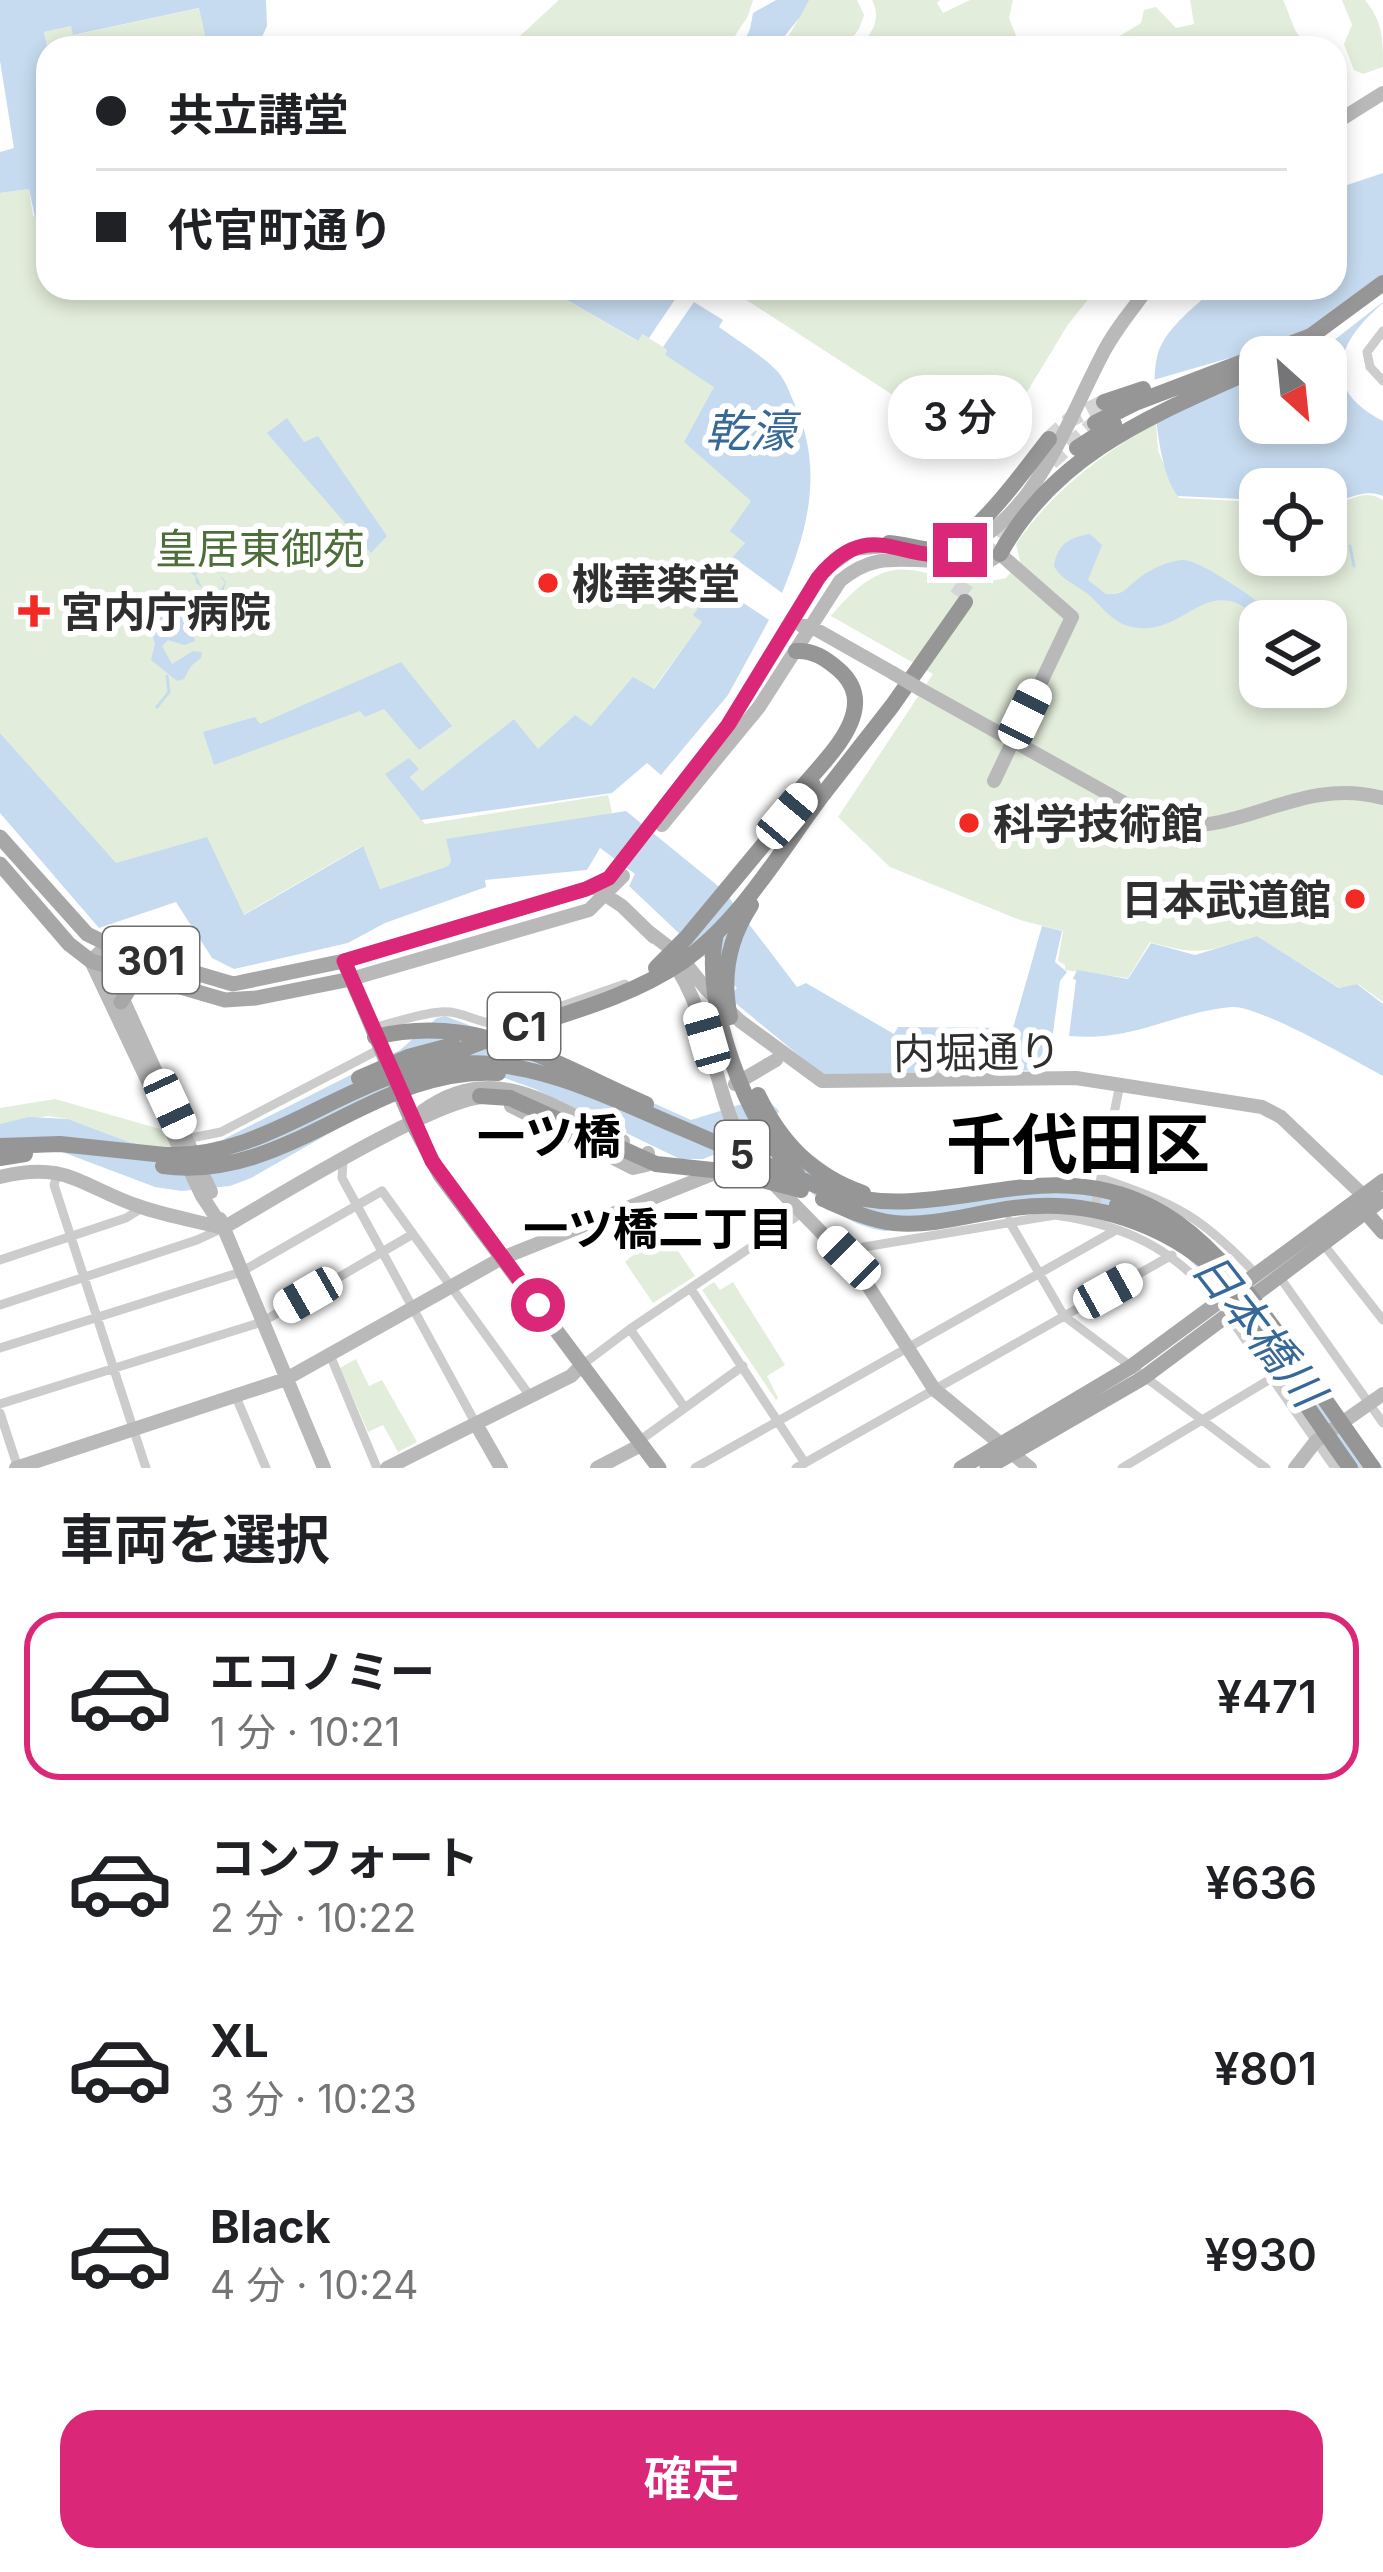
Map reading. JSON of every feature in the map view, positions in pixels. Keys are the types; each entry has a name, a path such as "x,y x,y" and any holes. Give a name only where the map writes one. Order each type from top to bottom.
{"highway":[{"path":"1312,336 1383,283"},
{"path":"1330,336 1383,295"},
{"path":"1095,423 1239,370"},
{"path":"1077,448 1137,407 1239,374"},
{"path":"1104,402 1137,407"},
{"path":"1000,554 1030,509 1116,435 1137,407"},
{"path":"889,543 943,549 969,543 1049,439"},
{"name":"5","path":"967,1196 912,1201 873,1196 812,1168 772,1124 738,1042 725,982 734,936 818,789 920,668 961,598 731,902 719,924 712,958 715,999 754,1114 782,1160 822,1192 880,1211 915,1212 1046,1195 1117,1205 1180,1236 1230,1298"},
{"path":"796,651 814,652 838,669 856,701 852,723 818,789"},
{"name":"C1","path":"0,1157 219,1147 395,1062 630,984 679,947 761,847 818,789"},
{"name":"C1","path":"0,1142 177,1151 206,1164 248,1154 461,1050 660,975 691,955 728,919 818,789"},
{"path":"381,1041 457,1029 508,1043 782,1171"},
{"name":"5","path":"177,1151 205,1154 241,1145 407,1072 448,1063 524,1067 570,1081 838,1195 877,1203 926,1202 1046,1185 1104,1190 1171,1218 1199,1237 1230,1298"},
{"name":"5","path":"177,1151 208,1168 245,1162 410,1088 448,1077 489,1073 521,1076 572,1092 864,1216 900,1223 1036,1206 1096,1210 1161,1234 1201,1260 1361,1468"},
{"path":"480,1096 510,1098 656,1164 731,1172 801,1190"},
{"path":"1230,1298 1351,1468"},
{"path":"1230,1298 1319,1378 1377,1468"}],"main road":[{"name":"301","path":"0,837 87,934 107,945 233,984 344,961"},
{"name":"301","path":"0,864 69,944 98,963 218,999 241,1000 351,980"},
{"path":"344,961 412,1122 440,1175 659,1468"},
{"name":"301","path":"121,1002 137,980 164,982"},
{"path":"1258,1281 1281,1279 1324,1245 1371,1206 1383,1181"},
{"path":"1371,1206 1383,1232"},
{"path":"961,1468 1007,1450 1136,1373 1230,1298 1371,1206"},
{"path":"987,1468 1007,1450"}],"street":[{"path":"1347,116 1383,93"},
{"path":"653,829 744,725 839,581 869,562 951,560 1013,509 1064,439 1102,354 1139,300"},
{"path":"1383,332 1367,352 1370,367 1383,381"},
{"path":"351,980 589,910 606,894 728,725 818,578 853,549 889,543"},
{"path":"969,543 978,561 987,562 1000,554 1072,617 994,781"},
{"path":"765,666 795,628 810,626 1172,826 1207,827 1312,794 1349,792 1383,798"},
{"path":"728,725 744,725"},
{"path":"344,961 617,877"},
{"name":"内堀通り","path":"586,889 606,894 740,1021 822,1081 1056,1078 1272,1111 1371,1206"},
{"path":"107,945 98,963 177,1151 207,1194 223,1228 324,1468"},
{"path":"177,1151 445,1011 472,1021 508,1025 635,980 675,957"},
{"name":"内堀通り","path":"675,957 707,1038 739,1032 810,1085 827,1090 1119,1088"},
{"path":"98,963 121,1002 177,1151"},
{"path":"707,1038 747,1154 849,1258 934,1389 1030,1468"},
{"path":"726,1097 776,1060"},
{"path":"412,1122 427,1107 463,1089 502,1086 693,1174 716,1176"},
{"path":"1092,1220 1119,1088"},
{"path":"0,1305 223,1228 412,1122 480,1096 500,1100 633,1168 646,1165 647,1152"},
{"path":"0,1413 17,1468 236,1397 286,1379 502,1258 648,1197 716,1176 747,1154"},
{"path":"344,1161 342,1178 501,1468"},
{"path":"648,1197 674,1180 671,1164"},
{"path":"0,1178 34,1169 58,1172 142,1208 223,1228"},
{"path":"58,1172 54,1185 146,1468"},
{"path":"1102,1182 1161,1199 1193,1215 1258,1281"},
{"path":"0,1348 241,1272 382,1191 530,1396"},
{"path":"0,1260 126,1218 142,1208"},
{"path":"387,1468 571,1376 630,1329 803,1213"},
{"path":"849,1258 864,1247 1055,1215 1092,1220 1116,1230 1172,1255 1230,1298 1271,1378 1322,1437 1335,1468"},
{"path":"1009,1221 1064,1316 1266,1468"},
{"path":"695,1468 1116,1230"},
{"path":"0,1404 262,1322 413,1234"},
{"path":"1324,1245 1383,1321"},
{"path":"691,1289 780,1420 803,1466 1172,1255"},
{"path":"1281,1279 1383,1424"},
{"path":"630,1329 685,1408"},
{"path":"330,1354 377,1468"},
{"path":"597,1468 640,1443 743,1366"},
{"path":"1122,1468 1271,1378"},
{"path":"1295,1468 1322,1437 1383,1394"},
{"path":"236,1397 266,1468"}],"green space":[{"path":"559,0 753,0 735,36 520,36"},
{"path":"804,0 857,0 864,15 854,36 788,36"},
{"path":"872,0 940,0 943,13 970,0 1013,0 1009,18 1016,36 867,36 876,20"},
{"path":"1190,0 1283,0 1301,36 1120,36 1141,23 1144,10 1156,7 1176,28 1194,24"},
{"path":"1342,0 1365,0 1381,31 1383,67 1363,74 1354,70 1347,52 1352,25"},
{"path":"200,8 206,36 45,36 44,32 71,26 74,35"},
{"name":"皇居東御苑","path":"29,189 36,216 36,300 567,300 637,341 642,334 714,386 752,501 745,543 694,614 703,621 653,689 633,678 591,726 575,716 538,750 514,719 421,792 410,776 386,774 425,824 608,795 612,812 447,840 448,866 380,889 362,846 243,915 116,864 0,733 0,193"},
{"path":"746,300 1088,300 1001,435 982,453"},
{"path":"1156,423 1158,451 1179,498 1239,501 1239,576 1347,576 1347,500 1368,495 1383,500 1383,1002 1358,984 1340,988 1257,936 1205,950 1150,942 1128,978 1065,970 1058,961 1063,931 1020,920 890,867 838,817 933,674 831,616 856,590 878,575 897,570 978,581 1006,578 1020,561 1016,544 1045,508 1097,461"},
{"path":"55,1099 160,1129 174,1137 177,1152 129,1142 68,1119 48,1116 0,1124 0,1108"},
{"path":"661,1241 679,1245 676,1248 695,1276 653,1303 625,1262"},
{"path":"714,1282 720,1290 733,1282 785,1365 767,1376 776,1400 702,1290"},
{"path":"356,1359 369,1386 382,1380 417,1442 398,1452 383,1425 368,1432 340,1368"}],"water":[{"path":"0,0 266,0 262,36 205,36 199,8 73,35 71,26 36,36 35,217 29,189 0,193 0,152 14,148 0,61"},
{"path":"776,0 809,0 785,36 747,36 753,13"},
{"path":"1383,173 1383,303 1347,346 1347,336 1239,336 1239,444 1347,444 1347,390 1383,421 1383,496 1367,493 1347,498 1347,468 1239,468 1239,499 1178,496 1165,468 1157,426 1156,363 1169,332 1202,300 1347,300 1347,185"},
{"path":"567,300 675,300 649,338 642,334 638,341"},
{"name":"乾濠","path":"694,302 723,320 719,327 778,372 804,429 809,500 782,593 733,557 745,543 730,531 751,501 684,442 714,387 665,355 663,347"},
{"path":"287,418 304,442 318,436 387,536 371,553 267,433"},
{"path":"1090,534 1102,545 1088,580 1106,594 1121,592 1154,569 1184,560 1254,600 1239,600 1239,605 1209,602 1164,625 1125,625 1054,566 1065,543"},
{"path":"195,574 211,605 225,583 220,575 226,582 208,610"},
{"path":"715,584 769,620 728,695 661,775 647,763 612,793 421,820 385,774 409,758 419,769 410,777 422,791 514,719 538,749 575,715 591,726 633,677 654,689 702,622 693,615"},
{"path":"208,610 200,616 194,619 188,621 195,641 184,645 168,640 162,646 172,664 193,651 202,652 184,679 177,681 151,660 155,644 150,624 168,612 193,619"},
{"path":"401,662 452,726 419,750 384,709 365,717 360,711 214,765 203,732 255,717 260,724"},
{"path":"0,733 116,863 207,837 244,915 363,846 380,889 448,866 446,839 626,811 723,890 797,987 806,983 894,1034 898,1027 1013,1028 1042,926 1062,931 1055,962 1067,972 1060,981 1048,1070 824,1076 728,997 737,988 629,886 635,874 600,848 587,870 485,880 486,887 385,923 348,943 234,969 212,958 176,902 99,928 0,813"},
{"path":"1257,936 1339,988 1357,984 1383,1004 1383,1076 1284,1024 1232,1007 1114,1035 1069,1036 1077,970 1128,979 1151,943 1195,955"},
{"name":"日本橋川","path":"445,1016 547,1055 691,1120 765,1097 801,1147 868,1196 1104,1188 1243,1276 1383,1468 1350,1468 1224,1291 1177,1249 1129,1223 1017,1211 885,1231 830,1208 758,1137 703,1159 680,1159 502,1077 438,1081 365,1113 230,1186 182,1191 155,1187 57,1150 0,1158 0,1124 29,1117 68,1119 129,1142 176,1152 220,1141 400,1050"}],"pier":[{"path":"1383,279 1383,302 1339,336 1298,336"},
{"path":"1239,355 1239,370 1152,423 1150,381"}],"waterway":[{"path":"1350,546 1354,566"},
{"path":"183,565 195,574"},
{"path":"157,707 169,692 167,676"}],"tunnel":[{"path":"1049,439 1071,419 1104,402"},
{"path":"1051,462 1095,423"},
{"path":"957,596 1015,513"}],"place":[{"name":"桃華楽堂","path":"548,583"},
{"name":"宮内庁病院","path":"34,611"},
{"name":"科学技術館","path":"969,823"},
{"name":"日本武道館","path":"1355,899"}],"district":[{"name":"一ツ橋","path":"549,1136"},
{"name":"千代田区","path":"1078,1144"},
{"name":"一ツ橋二丁目","path":"658,1228"}],"route":[{"path":"538,1305 432,1161 344,961 603,882 728,725 832,562 853,549 877,543 934,555 960,550"}]}
